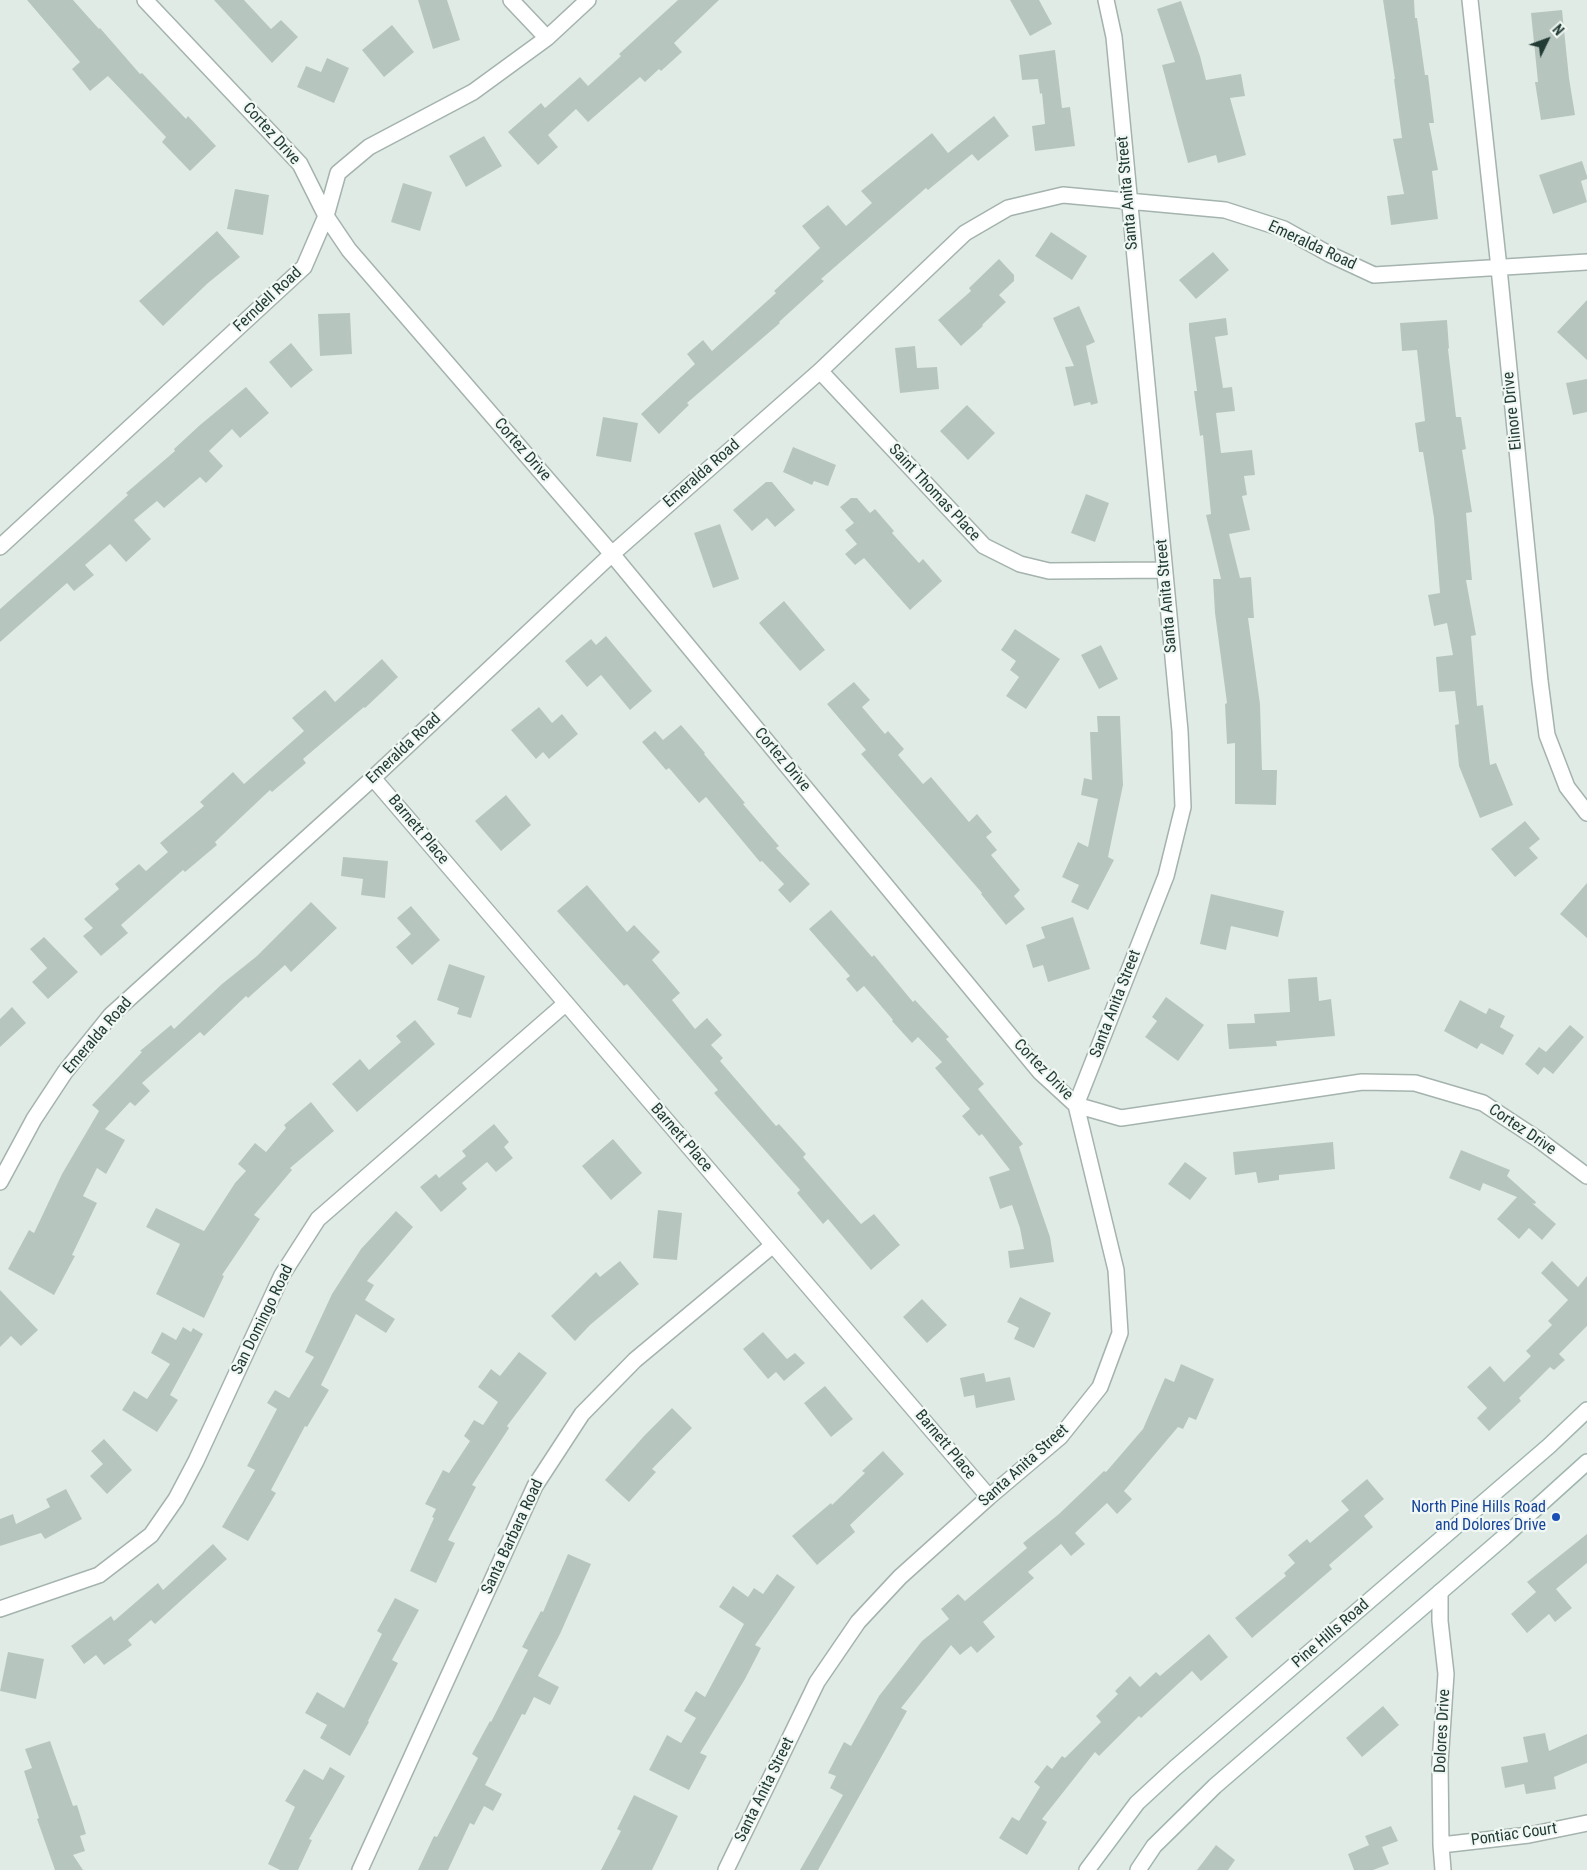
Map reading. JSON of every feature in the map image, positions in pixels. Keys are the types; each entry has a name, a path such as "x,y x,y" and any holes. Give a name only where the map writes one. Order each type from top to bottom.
{"street":[{"name":"Cortez Drive","path":"145,0 300,164 326,216 349,250 612,554 1040,1072 1076,1105 1121,1118 1362,1082 1415,1083 1483,1103 1539,1140 1587,1176"},
{"path":"511,0 547,38"},
{"name":"Ferndell Road","path":"0,547 304,267 326,216 338,173 369,147 473,92 547,38 588,0"},
{"name":"Santa Anita Street","path":"726,1870 817,1682 858,1622 900,1578 989,1497 1060,1437 1100,1387 1120,1333 1116,1270 1076,1105 1166,876 1183,807 1180,731 1114,37 1106,0"},
{"name":"Elinore Drive","path":"1470,0 1500,268 1539,671 1547,735 1567,787 1587,813"},
{"name":"Emeralda Road","path":"0,1182 34,1119 65,1072 111,1015 374,778 612,554 820,371 965,233 1008,208 1062,195 1225,210 1284,229 1329,254 1374,275 1587,262"},
{"name":"Saint Thomas Place","path":"820,371 984,546 1020,564 1049,571 1164,570"},
{"name":"Barnett Place","path":"374,778 565,1004 989,1497"},
{"name":"San Domingo Road","path":"0,1609 99,1575 151,1535 176,1499 196,1460 282,1275 318,1219 565,1004"},
{"name":"Santa Barbara Road","path":"360,1870 535,1486 582,1414 635,1360 773,1245"},
{"name":"Pine Hills Road","path":"1087,1870 1137,1803 1175,1768 1542,1452 1587,1410"},
{"path":"1138,1870 1154,1846 1214,1786 1504,1538 1587,1462"},
{"name":"Dolores Drive","path":"1440,1592 1440,1621 1446,1674 1440,1763 1441,1845 1444,1870"},
{"name":"Pontiac Court","path":"1441,1845 1529,1835 1587,1822"}],"building":[{"path":"27,0 73,0 140,74 142,73 186,119 188,116 216,146 190,171 162,142 166,137 108,76 90,91 72,69 80,62"},
{"path":"214,0 244,0 271,29 281,20 298,37 272,63"},
{"path":"418,0 447,0 460,40 433,49"},
{"path":"678,0 719,0 674,43 682,52 661,71 659,69 645,82 640,77 588,122 576,109 548,135 558,147 538,165 508,132 541,103 545,108 580,77 588,86 621,56 619,54"},
{"path":"1010,0 1039,0 1052,24 1030,36"},
{"path":"1383,0 1414,0 1415,18 1417,18 1425,75 1428,75 1434,123 1429,123 1438,170 1432,171 1438,219 1391,225 1387,196 1404,194 1393,139 1402,138"},
{"path":"1181,1 1200,56 1206,80 1241,74 1245,96 1230,98 1246,155 1218,163 1216,155 1188,163 1162,65 1175,62 1157,9"},
{"path":"1562,10 1575,115 1541,120 1535,82 1538,82 1531,13"},
{"path":"392,25 414,52 384,77 362,50"},
{"path":"1055,50 1062,108 1070,107 1075,146 1035,151 1032,126 1045,124 1042,93 1040,94 1038,79 1022,80 1019,55"},
{"path":"327,58 349,68 334,103 297,87 306,66 321,72"},
{"path":"994,116 1009,136 978,161 972,154 928,190 926,188 821,279 824,281 780,323 687,403 689,405 659,434 641,414 695,364 687,354 703,340 712,351 776,293 774,291 820,248 802,226 828,205 846,226 872,203 861,191 932,133 948,153"},
{"path":"484,136 502,166 466,187 449,156"},
{"path":"1582,161 1587,179 1581,181 1587,202 1553,214 1539,175"},
{"path":"403,183 432,192 420,231 391,222"},
{"path":"235,189 269,195 263,235 227,229"},
{"path":"217,231 240,257 208,283 163,326 139,301"},
{"path":"1051,232 1087,256 1072,280 1035,256"},
{"path":"1213,252 1229,270 1196,299 1179,280"},
{"path":"999,259 1014,275 1014,281 999,295 1006,302 961,346 938,320 971,291 969,288"},
{"path":"1587,300 1587,360 1557,332"},
{"path":"1079,306 1095,342 1086,346 1098,403 1091,405 1090,402 1074,406 1065,367 1074,366 1053,318"},
{"path":"350,313 352,354 320,356 318,314"},
{"path":"1226,318 1228,335 1215,337 1223,388 1232,387 1235,411 1216,413 1221,453 1252,450 1255,475 1244,476 1247,495 1242,496 1250,530 1229,534 1240,578 1251,577 1254,618 1248,618 1260,704 1262,770 1277,770 1276,805 1235,804 1235,743 1227,744 1225,704 1227,703 1215,613 1213,579 1221,579 1206,515 1211,514 1203,435 1200,436 1194,391 1197,391 1189,330 1189,323"},
{"path":"1447,320 1448,349 1456,417 1461,417 1466,449 1462,450 1472,512 1466,513 1472,580 1466,580 1476,635 1471,636 1477,706 1483,705 1490,765 1496,763 1513,805 1480,818 1459,766 1455,725 1459,724 1455,691 1439,692 1436,657 1453,655 1447,623 1434,626 1428,595 1440,593 1434,518 1423,452 1419,452 1415,423 1425,421 1417,350 1402,351 1400,323"},
{"path":"291,343 313,370 291,388 269,362"},
{"path":"915,346 917,368 937,367 939,389 900,393 895,348"},
{"path":"1587,379 1587,412 1573,415 1566,383"},
{"path":"246,387 269,413 240,438 232,429 209,451 223,466 206,483 200,477 164,508 157,501 134,520 151,539 126,562 110,544 85,565 94,575 74,591 67,583 0,642 0,609 128,495 126,493 175,451 174,449 200,425"},
{"path":"967,405 995,433 968,460 940,431"},
{"path":"603,417 638,423 631,462 596,456"},
{"path":"793,447 836,465 828,486 814,481 812,485 783,472"},
{"path":"766,482 772,482 795,510 775,527 767,518 752,531 733,510"},
{"path":"1086,494 1109,503 1095,542 1071,533"},
{"path":"851,498 857,498 870,513 875,509 894,531 892,533 919,563 923,559 942,581 910,610 864,558 855,565 845,554 857,544 845,530 854,523 840,507"},
{"path":"720,524 739,579 713,588 694,533"},
{"path":"784,601 825,650 800,671 759,623"},
{"path":"1015,629 1060,659 1026,709 1006,696 1019,677 1010,670 1016,661 1001,650"},
{"path":"606,636 652,691 630,710 601,675 587,687 565,661 591,639 596,645"},
{"path":"1101,645 1118,679 1099,689 1081,655"},
{"path":"382,659 398,677 365,708 303,759 306,763 272,792 270,790 215,842 217,845 185,872 183,870 121,925 128,933 101,956 83,936 93,928 84,919 119,889 115,884 139,864 146,871 168,852 160,843 204,806 200,802 233,772 244,784 304,731 292,718 325,690 335,702"},
{"path":"854,682 870,700 862,707 885,734 888,731 904,749 898,755 923,784 931,777 969,822 977,814 992,832 986,837 997,850 991,855 1020,890 1014,896 1025,909 1006,925 982,893 861,754 866,750 827,704"},
{"path":"539,707 552,723 562,714 578,734 549,759 543,752 536,759 511,730"},
{"path":"1097,716 1120,716 1123,785 1108,857 1114,860 1088,910 1071,902 1079,885 1062,877 1078,842 1088,847 1098,799 1081,795 1084,778 1092,780 1090,732 1098,732"},
{"path":"681,725 745,803 743,804 779,846 776,848 810,884 790,903 778,890 784,884 762,861 760,862 706,797 699,803 669,768 666,770 642,742 655,731 663,740"},
{"path":"506,795 531,825 501,851 475,821"},
{"path":"1525,821 1540,839 1529,848 1538,858 1515,877 1491,849"},
{"path":"343,857 388,861 385,898 361,895 363,879 341,876"},
{"path":"1587,883 1587,938 1560,914"},
{"path":"587,885 627,932 634,925 660,952 652,960 680,993 672,1000 695,1029 707,1018 722,1035 711,1045 723,1058 720,1061 776,1126 779,1124 806,1154 803,1157 861,1224 874,1214 900,1245 871,1270 828,1219 823,1224 797,1193 800,1190 714,1093 718,1090 627,984 624,986 557,911"},
{"path":"1211,894 1284,911 1278,937 1231,926 1226,950 1200,944"},
{"path":"311,902 337,928 291,972 285,965 248,998 246,996 204,1036 200,1032 142,1083 150,1091 135,1106 130,1102 105,1129 125,1140 106,1174 97,1168 83,1196 97,1203 72,1255 75,1256 54,1295 8,1269 29,1230 34,1233 62,1174 99,1111 92,1105 142,1052 140,1051 171,1025 174,1029 222,984 257,956"},
{"path":"411,906 440,940 412,965 396,947 411,934 397,918"},
{"path":"831,910 872,957 874,955 913,1002 915,1000 949,1037 946,1039 984,1084 978,1089 1023,1144 1019,1147 1050,1237 1054,1262 1010,1268 1008,1251 1024,1249 1020,1228 1012,1205 1000,1209 989,1177 1010,1170 982,1134 979,1136 962,1116 970,1109 935,1068 942,1062 918,1037 912,1043 864,986 857,992 846,979 850,976 809,929"},
{"path":"1073,917 1090,969 1048,982 1043,965 1033,968 1026,945 1045,938 1041,927"},
{"path":"44,937 78,972 48,999 32,982 47,968 30,949"},
{"path":"449,964 485,976 471,1018 457,1014 459,1008 437,1000"},
{"path":"1317,977 1319,1001 1331,999 1335,1036 1276,1041 1277,1046 1229,1049 1227,1024 1255,1023 1254,1014 1290,1012 1288,979"},
{"path":"1166,997 1204,1025 1178,1061 1145,1037 1157,1021 1152,1017"},
{"path":"1460,1000 1486,1014 1489,1008 1505,1016 1500,1027 1514,1035 1503,1055 1481,1043 1477,1049 1444,1031"},
{"path":"12,1007 26,1023 0,1047 0,1019"},
{"path":"415,1020 435,1044 357,1112 332,1084 360,1059 369,1070 401,1042 396,1036"},
{"path":"1570,1025 1584,1037 1553,1074 1544,1067 1538,1075 1525,1064 1539,1047 1546,1052"},
{"path":"311,1102 334,1131 290,1168 292,1170 254,1215 260,1219 222,1275 224,1276 204,1318 156,1294 180,1244 146,1227 156,1208 204,1231 235,1183 246,1171 238,1164 255,1143 266,1152 286,1128 284,1125"},
{"path":"494,1124 509,1142 504,1147 513,1158 496,1172 487,1162 462,1183 467,1189 441,1212 420,1187 436,1174 439,1178 466,1156 462,1151"},
{"path":"613,1139 642,1173 611,1200 582,1166"},
{"path":"1333,1142 1335,1169 1279,1175 1279,1180 1258,1183 1256,1172 1235,1175 1233,1152"},
{"path":"1461,1150 1510,1170 1507,1176 1536,1202 1535,1204 1532,1203 1556,1224 1542,1240 1529,1228 1519,1239 1497,1219 1517,1197 1483,1183 1480,1191 1449,1178"},
{"path":"1185,1162 1207,1178 1190,1200 1168,1184"},
{"path":"658,1210 682,1213 677,1260 653,1258"},
{"path":"396,1211 413,1227 367,1281 374,1285 365,1300 395,1319 386,1333 356,1314 321,1385 329,1390 307,1427 305,1426 271,1490 276,1493 248,1541 222,1527 255,1470 247,1466 277,1409 267,1403 275,1390 289,1398 314,1357 305,1352 332,1294 361,1249"},
{"path":"620,1261 639,1284 590,1325 575,1341 551,1316 596,1272 600,1277"},
{"path":"1552,1261 1578,1287 1587,1276 1587,1326 1559,1354 1565,1360 1554,1370 1550,1367 1519,1398 1521,1401 1489,1431 1477,1418 1487,1408 1467,1387 1490,1366 1504,1382 1531,1356 1526,1351 1552,1325 1548,1321 1568,1300 1541,1273"},
{"path":"0,1290 38,1330 21,1346 11,1336 0,1347"},
{"path":"1020,1297 1051,1313 1034,1348 1014,1339 1019,1328 1007,1322"},
{"path":"922,1299 947,1325 927,1343 903,1317"},
{"path":"183,1327 191,1332 193,1328 203,1334 170,1395 178,1400 157,1432 122,1410 134,1391 147,1399 170,1364 151,1353 162,1332 176,1340"},
{"path":"763,1332 787,1359 795,1353 805,1363 784,1381 776,1372 768,1379 743,1349"},
{"path":"519,1352 547,1373 507,1426 509,1428 472,1485 476,1487 448,1540 455,1543 436,1583 410,1571 434,1518 432,1517 436,1509 425,1504 443,1470 449,1473 470,1441 464,1436 474,1420 483,1425 498,1402 478,1387 491,1369 500,1376"},
{"path":"1181,1364 1214,1379 1196,1420 1189,1417 1183,1429 1178,1427 1124,1491 1132,1499 1117,1514 1107,1503 1075,1533 1085,1544 1071,1556 1061,1544 1028,1572 1034,1578 983,1622 995,1637 977,1653 971,1646 960,1655 951,1645 901,1708 907,1711 818,1870 800,1870 843,1795 830,1788 836,1776 828,1773 844,1742 851,1746 879,1696 922,1641 949,1619 941,1609 958,1594 965,1601 1027,1548 1023,1543 1059,1514 1104,1471 1106,1472 1143,1429 1165,1378 1174,1382"},
{"path":"984,1373 986,1382 1010,1377 1015,1400 976,1408 974,1395 964,1397 960,1378"},
{"path":"825,1386 853,1419 831,1437 804,1403"},
{"path":"672,1408 692,1428 652,1469 656,1472 629,1502 605,1480"},
{"path":"104,1439 132,1470 107,1494 90,1476 103,1464 91,1451"},
{"path":"883,1451 904,1474 850,1525 855,1532 817,1565 792,1536 831,1503 832,1505 865,1473 862,1471"},
{"path":"1367,1479 1384,1499 1364,1516 1373,1527 1329,1565 1332,1569 1252,1638 1235,1618 1286,1576 1284,1573 1295,1563 1288,1555 1307,1539 1310,1543 1349,1510 1341,1501"},
{"path":"66,1489 82,1519 45,1539 41,1533 0,1546 0,1519 13,1514 16,1524 50,1507 46,1499"},
{"path":"1587,1534 1587,1563 1556,1589 1572,1608 1555,1622 1549,1614 1527,1633 1511,1614 1536,1592 1527,1582"},
{"path":"213,1544 227,1559 155,1624 151,1620 128,1640 132,1645 104,1665 96,1655 84,1664 71,1646 111,1616 114,1621 158,1583 163,1590"},
{"path":"568,1554 591,1564 560,1634 538,1676 559,1687 550,1705 534,1697 525,1715 522,1714 485,1785 502,1794 493,1811 484,1806 474,1825 470,1823 448,1870 418,1870 434,1836 437,1837 478,1758 472,1754 491,1722 528,1650 522,1647 541,1611 543,1612"},
{"path":"777,1574 795,1587 755,1645 761,1648 745,1679 700,1753 707,1756 689,1790 649,1770 667,1735 681,1743 696,1718 684,1711 696,1691 705,1697 744,1624 719,1607 733,1586 748,1597 754,1588 763,1594"},
{"path":"395,1598 419,1610 392,1660 398,1663 350,1756 320,1738 327,1725 305,1713 317,1692 344,1708 382,1634 377,1631"},
{"path":"1209,1634 1228,1657 1201,1681 1192,1671 1141,1718 1139,1716 1099,1756 1095,1752 1042,1819 1047,1822 1027,1855 999,1838 1012,1817 1019,1821 1040,1787 1034,1782 1047,1765 1052,1769 1062,1756 1065,1758 1101,1722 1096,1716 1118,1694 1115,1691 1130,1676 1140,1687 1156,1672 1160,1676"},
{"path":"8,1652 44,1659 36,1699 0,1691"},
{"path":"1383,1706 1399,1725 1362,1757 1346,1738"},
{"path":"1545,1733 1549,1751 1587,1734 1587,1763 1554,1777 1556,1789 1526,1794 1524,1784 1505,1788 1501,1767 1528,1762 1523,1737"},
{"path":"50,1741 73,1806 77,1805 86,1834 80,1836 85,1851 73,1855 83,1870 55,1870 37,1819 39,1818 24,1771 32,1768 25,1749"},
{"path":"330,1767 345,1776 309,1839 312,1840 298,1870 280,1870 268,1864 295,1807 285,1801 304,1769 323,1780"},
{"path":"634,1795 678,1816 652,1870 601,1870 621,1831 617,1829"},
{"path":"1391,1826 1398,1841 1382,1847 1389,1864 1373,1870 1354,1870 1348,1854 1369,1845 1365,1836"},
{"path":"1216,1845 1235,1860 1228,1870 1197,1870"}],"place":[{"name":"North Pine Hills Road and Dolores Drive","path":"1556,1517"}]}
